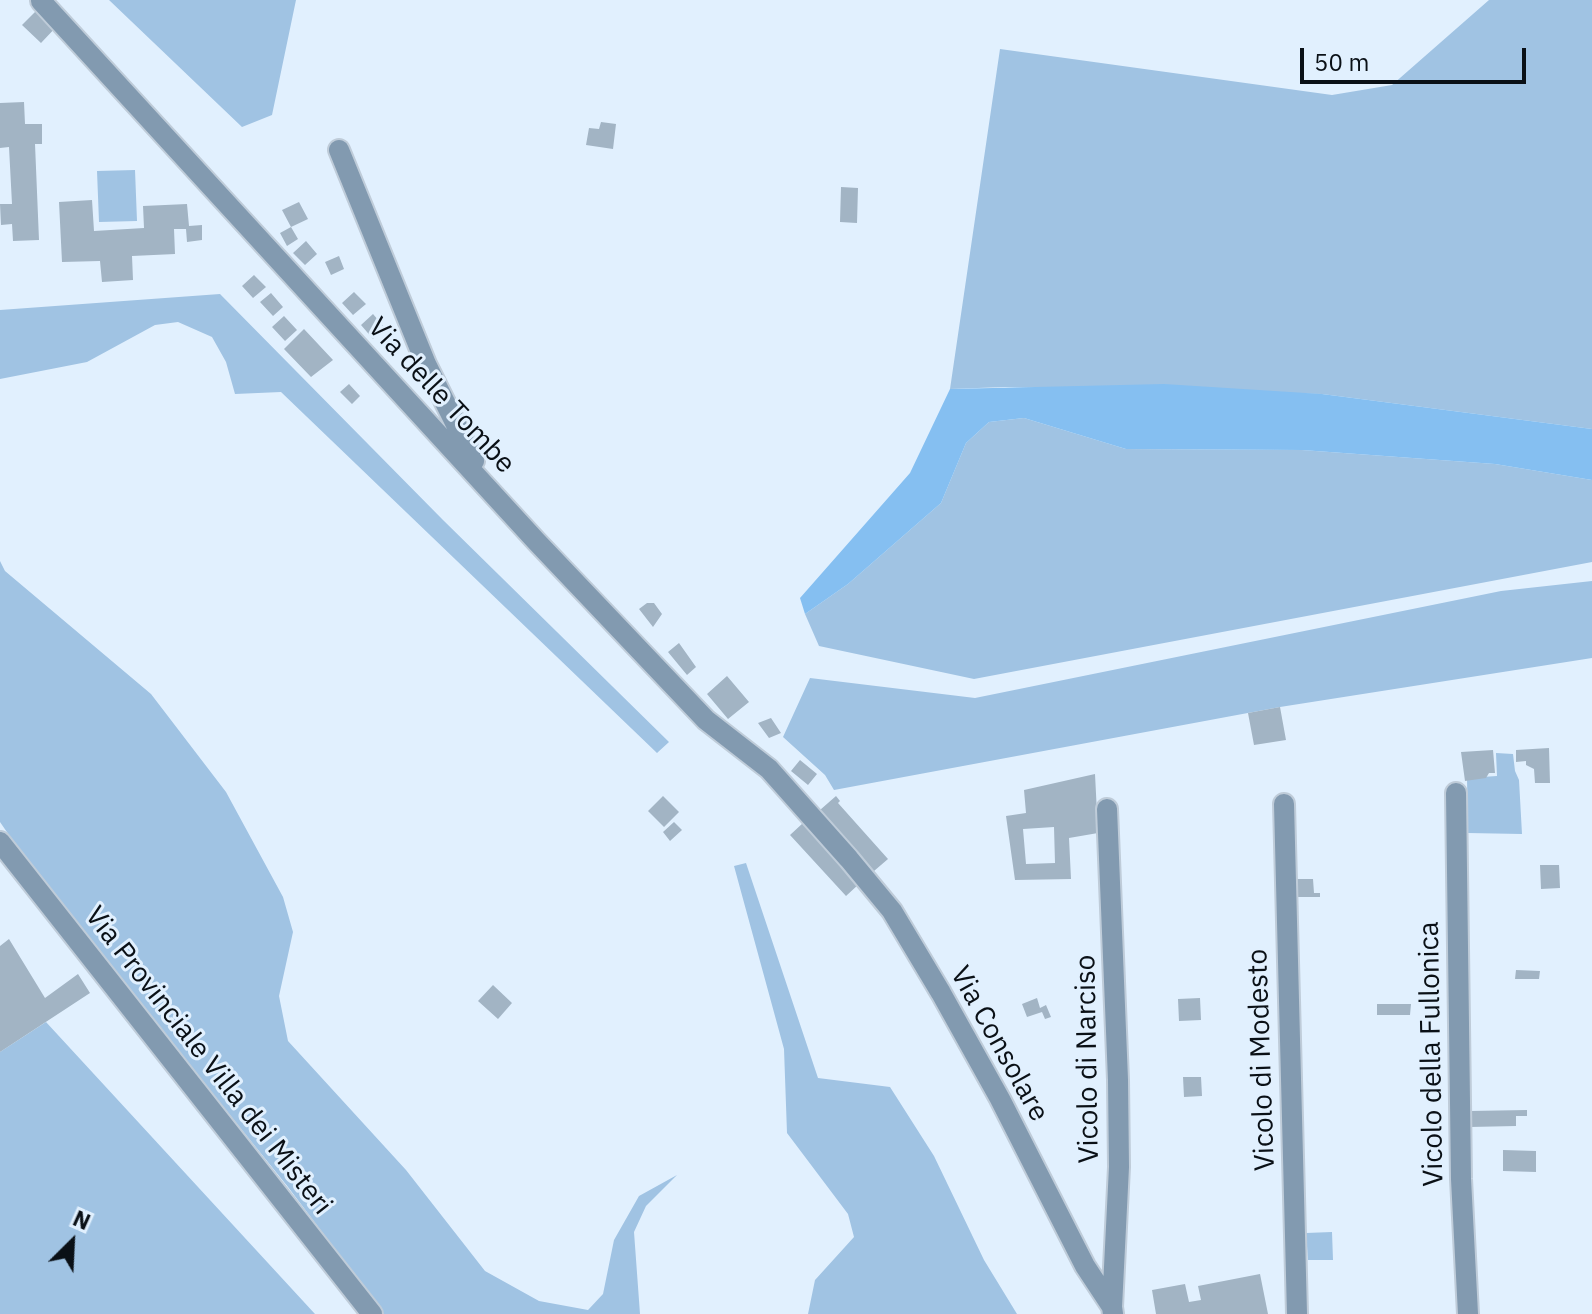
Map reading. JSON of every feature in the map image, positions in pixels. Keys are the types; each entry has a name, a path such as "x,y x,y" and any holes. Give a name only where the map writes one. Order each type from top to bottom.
{"street":[{"name":"Via delle Tombe","path":"41,1 536,541 706,720 769,769 812,816"},
{"path":"339,150 426,364 484,483"},
{"name":"Vicolo della Fullonica","path":"1456,793 1461,1179 1468,1314"},
{"name":"Vicolo di Modesto","path":"1284,804 1297,1314"},
{"name":"Vicolo di Narciso","path":"1107,809 1119,1167 1112,1311"},
{"name":"Via Consolare","path":"812,816 892,911 1000,1099 1059,1217 1112,1311"},
{"name":"Via Provinciale Villa dei Misteri","path":"0,842 372,1314"}],"shaded area":[{"path":"109,0 296,0 272,115 242,127"},
{"path":"1489,0 1592,0 1592,429 1322,394 1005,387 950,389 1000,49 1332,95 1392,85"},
{"path":"135,170 137,221 99,222 97,171"},
{"path":"220,294 443,520 669,742 657,753 281,392 235,394 226,362 212,337 178,322 155,325 87,362 0,379 0,310"},
{"path":"1164,384 1322,394 1592,429 1592,480 1495,464 1302,450 1126,449 1024,418 989,422 966,443 941,503 848,584 805,614 800,598 910,473 950,389"},
{"path":"1024,418 1126,449 1302,450 1495,464 1592,480 1592,562 974,679 819,646 805,614 848,584 941,503 966,443 989,422"},
{"path":"0,561 5,571 151,694 226,792 283,897 293,932 279,996 288,1041 406,1170 485,1271 539,1301 588,1310 603,1294 614,1240 639,1196 677,1175 646,1206 634,1232 640,1314 384,1314 288,1187 37,876 0,822"},
{"path":"1592,581 1592,658 1280,707 834,790 825,775 783,737 810,678 975,698 1501,591"},
{"path":"1496,753 1513,754 1519,780 1522,834 1468,833 1467,778 1497,776"},
{"path":"746,863 818,1078 890,1087 934,1156 984,1260 1017,1314 808,1314 815,1280 854,1237 848,1214 787,1133 784,1049 734,866"},
{"path":"46,1022 315,1314 0,1314 0,1052"},
{"path":"1332,1232 1333,1260 1308,1260 1306,1233"}],"building":[{"path":"40,7 58,25 41,43 22,25"},
{"path":"24,102 25,124 42,124 42,144 35,144 39,240 13,241 12,224 1,225 0,204 12,204 9,147 0,148 0,103"},
{"path":"601,122 616,124 613,149 586,145 589,128 599,129"},
{"path":"841,187 858,188 857,223 840,222"},
{"path":"92,200 94,231 144,228 143,206 187,204 189,226 202,225 202,240 187,242 186,229 174,229 175,254 132,256 133,280 102,282 100,261 62,262 59,202"},
{"path":"299,202 308,219 291,227 282,210"},
{"path":"291,227 298,239 287,246 280,233"},
{"path":"306,241 317,254 305,265 293,253"},
{"path":"339,256 344,269 331,275 325,262"},
{"path":"254,275 266,287 253,298 242,286"},
{"path":"354,292 366,304 353,315 342,303"},
{"path":"271,293 283,307 273,316 260,302"},
{"path":"373,314 385,328 373,339 361,325"},
{"path":"284,316 297,330 285,341 272,327"},
{"path":"304,329 333,360 311,377 284,349"},
{"path":"349,384 360,396 352,404 340,392"},
{"path":"647,603 654,603 662,614 653,627 639,609"},
{"path":"679,643 696,667 687,675 668,652"},
{"path":"727,676 749,702 728,719 707,694"},
{"path":"1280,707 1286,740 1254,745 1248,713"},
{"path":"771,718 781,733 769,738 758,723"},
{"path":"1549,748 1550,783 1535,783 1534,769 1526,765 1526,761 1516,762 1516,750"},
{"path":"1493,750 1495,773 1489,773 1486,778 1465,781 1461,752"},
{"path":"800,760 817,774 808,785 791,771"},
{"path":"1095,774 1098,833 1069,838 1071,879 1015,880 1006,816 1026,813 1024,790","holes":["1054,827 1055,863 1026,864 1023,829"]},
{"path":"663,796 679,812 664,827 648,811"},
{"path":"836,796 840,801 838,803 888,859 874,871 820,810"},
{"path":"674,822 682,830 670,841 663,832"},
{"path":"803,823 859,884 846,896 790,835"},
{"path":"1540,865 1559,865 1560,888 1541,889"},
{"path":"1294,879 1313,879 1314,893 1320,893 1320,897 1295,897"},
{"path":"9,939 45,998 78,974 90,993 0,1052 0,946"},
{"path":"1516,970 1540,971 1539,979 1515,979"},
{"path":"493,985 512,1003 498,1019 478,1001"},
{"path":"1037,998 1040,1008 1046,1005 1051,1017 1045,1019 1042,1012 1027,1017 1022,1004"},
{"path":"1200,998 1201,1020 1179,1021 1178,999"},
{"path":"1377,1004 1411,1004 1410,1015 1377,1015"},
{"path":"1183,1077 1201,1077 1202,1096 1184,1097"},
{"path":"1527,1110 1527,1116 1516,1116 1516,1126 1470,1127 1470,1111"},
{"path":"1503,1150 1536,1151 1536,1172 1503,1171"},
{"path":"1260,1274 1268,1314 1156,1314 1152,1290 1185,1284 1189,1302 1201,1300 1198,1286"}]}
